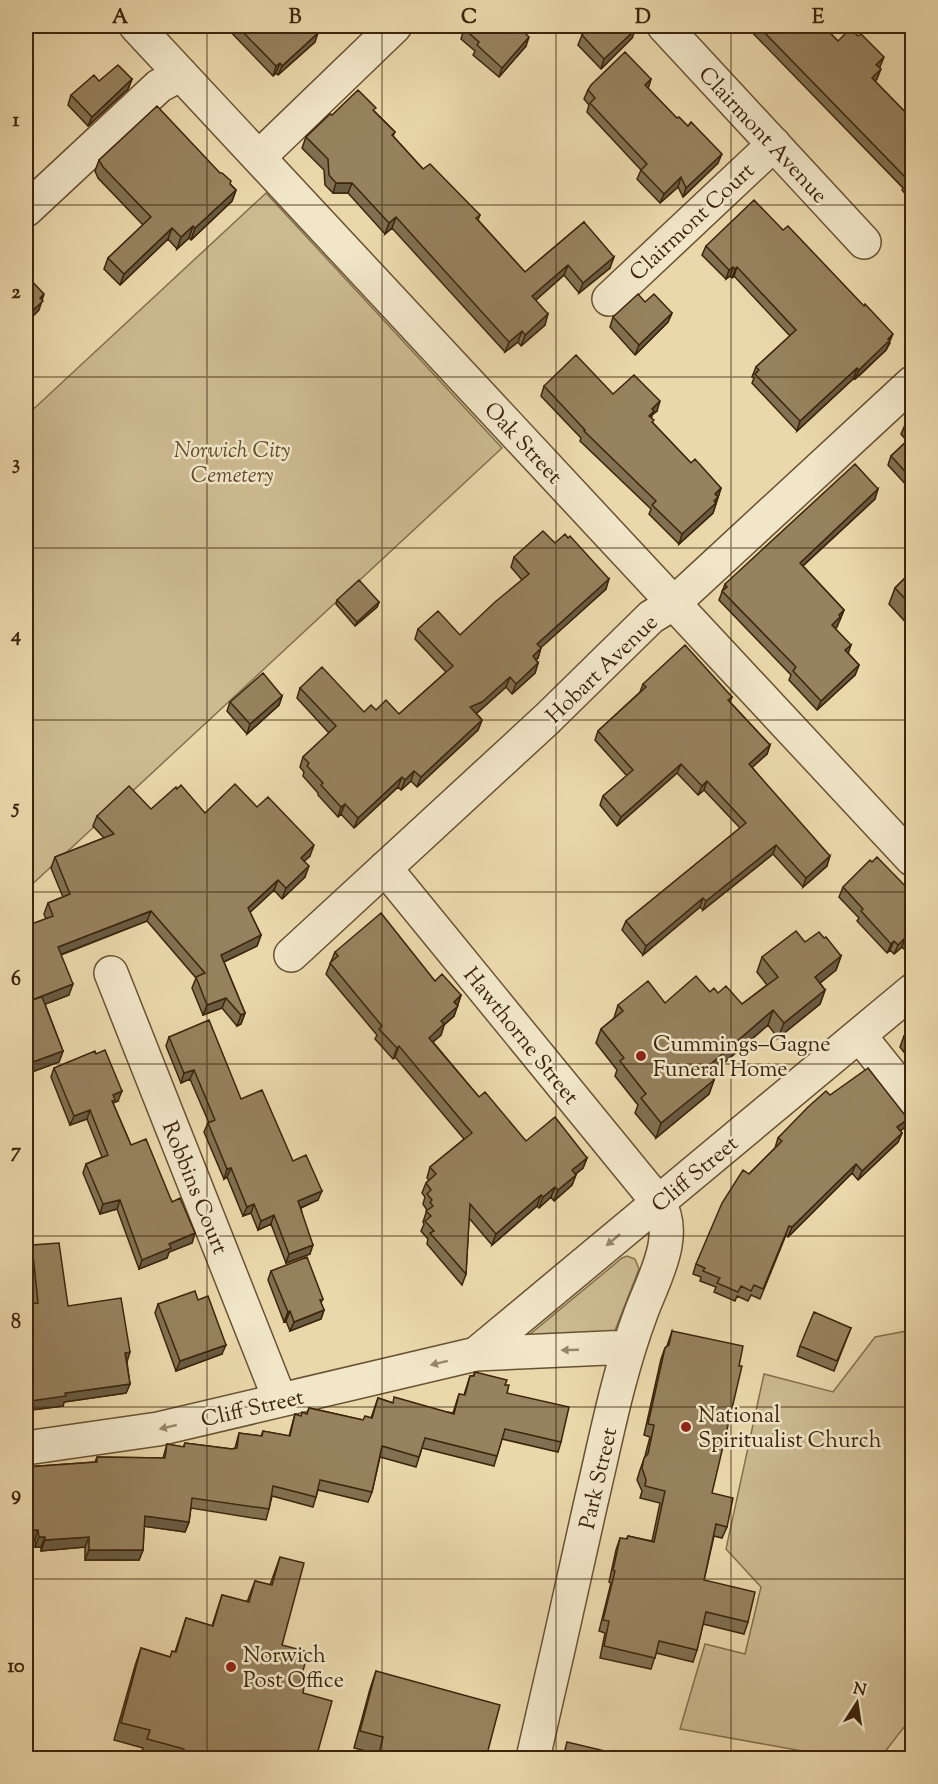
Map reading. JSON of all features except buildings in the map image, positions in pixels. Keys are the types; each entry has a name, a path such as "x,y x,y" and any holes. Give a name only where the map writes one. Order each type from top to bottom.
{"street":[{"name":"Oak Street","path":"136,26 912,859"},
{"path":"259,157 394,26"},
{"name":"Clairmont Avenue","path":"664,26 864,242"},
{"path":"26,210 159,86 181,74"},
{"name":"Clairmont Court","path":"609,298 774,144"},
{"name":"Hobart Avenue","path":"291,955 547,719 651,617 674,603 912,384"},
{"name":"Hawthorne Street","path":"385,868 658,1202"},
{"name":"Robbins Court","path":"111,974 280,1400"},
{"name":"Cliff Street","path":"476,1354 912,991"},
{"path":"859,1035 912,1101"},
{"name":"Park Street","path":"533,1758 614,1404 629,1347 667,1240 665,1212 658,1202"},
{"name":"Cliff Street","path":"26,1448 158,1429 476,1354 629,1347"}],"green space":[{"name":"Norwich City Cemetery","path":"266,193 502,448 26,890 26,416"},
{"path":"627,1256 635,1259 639,1269 614,1333 527,1339 529,1335"},
{"path":"912,1330 912,1717 880,1758 841,1758 680,1729 705,1644 745,1654 761,1587 726,1549 764,1374 833,1392 875,1337"}],"place":[{"name":"Cummings–Gagne Funeral Home","path":"641,1056"},
{"name":"National Spiritualist Church","path":"686,1427"},
{"name":"Norwich Post Office","path":"231,1667"}]}
